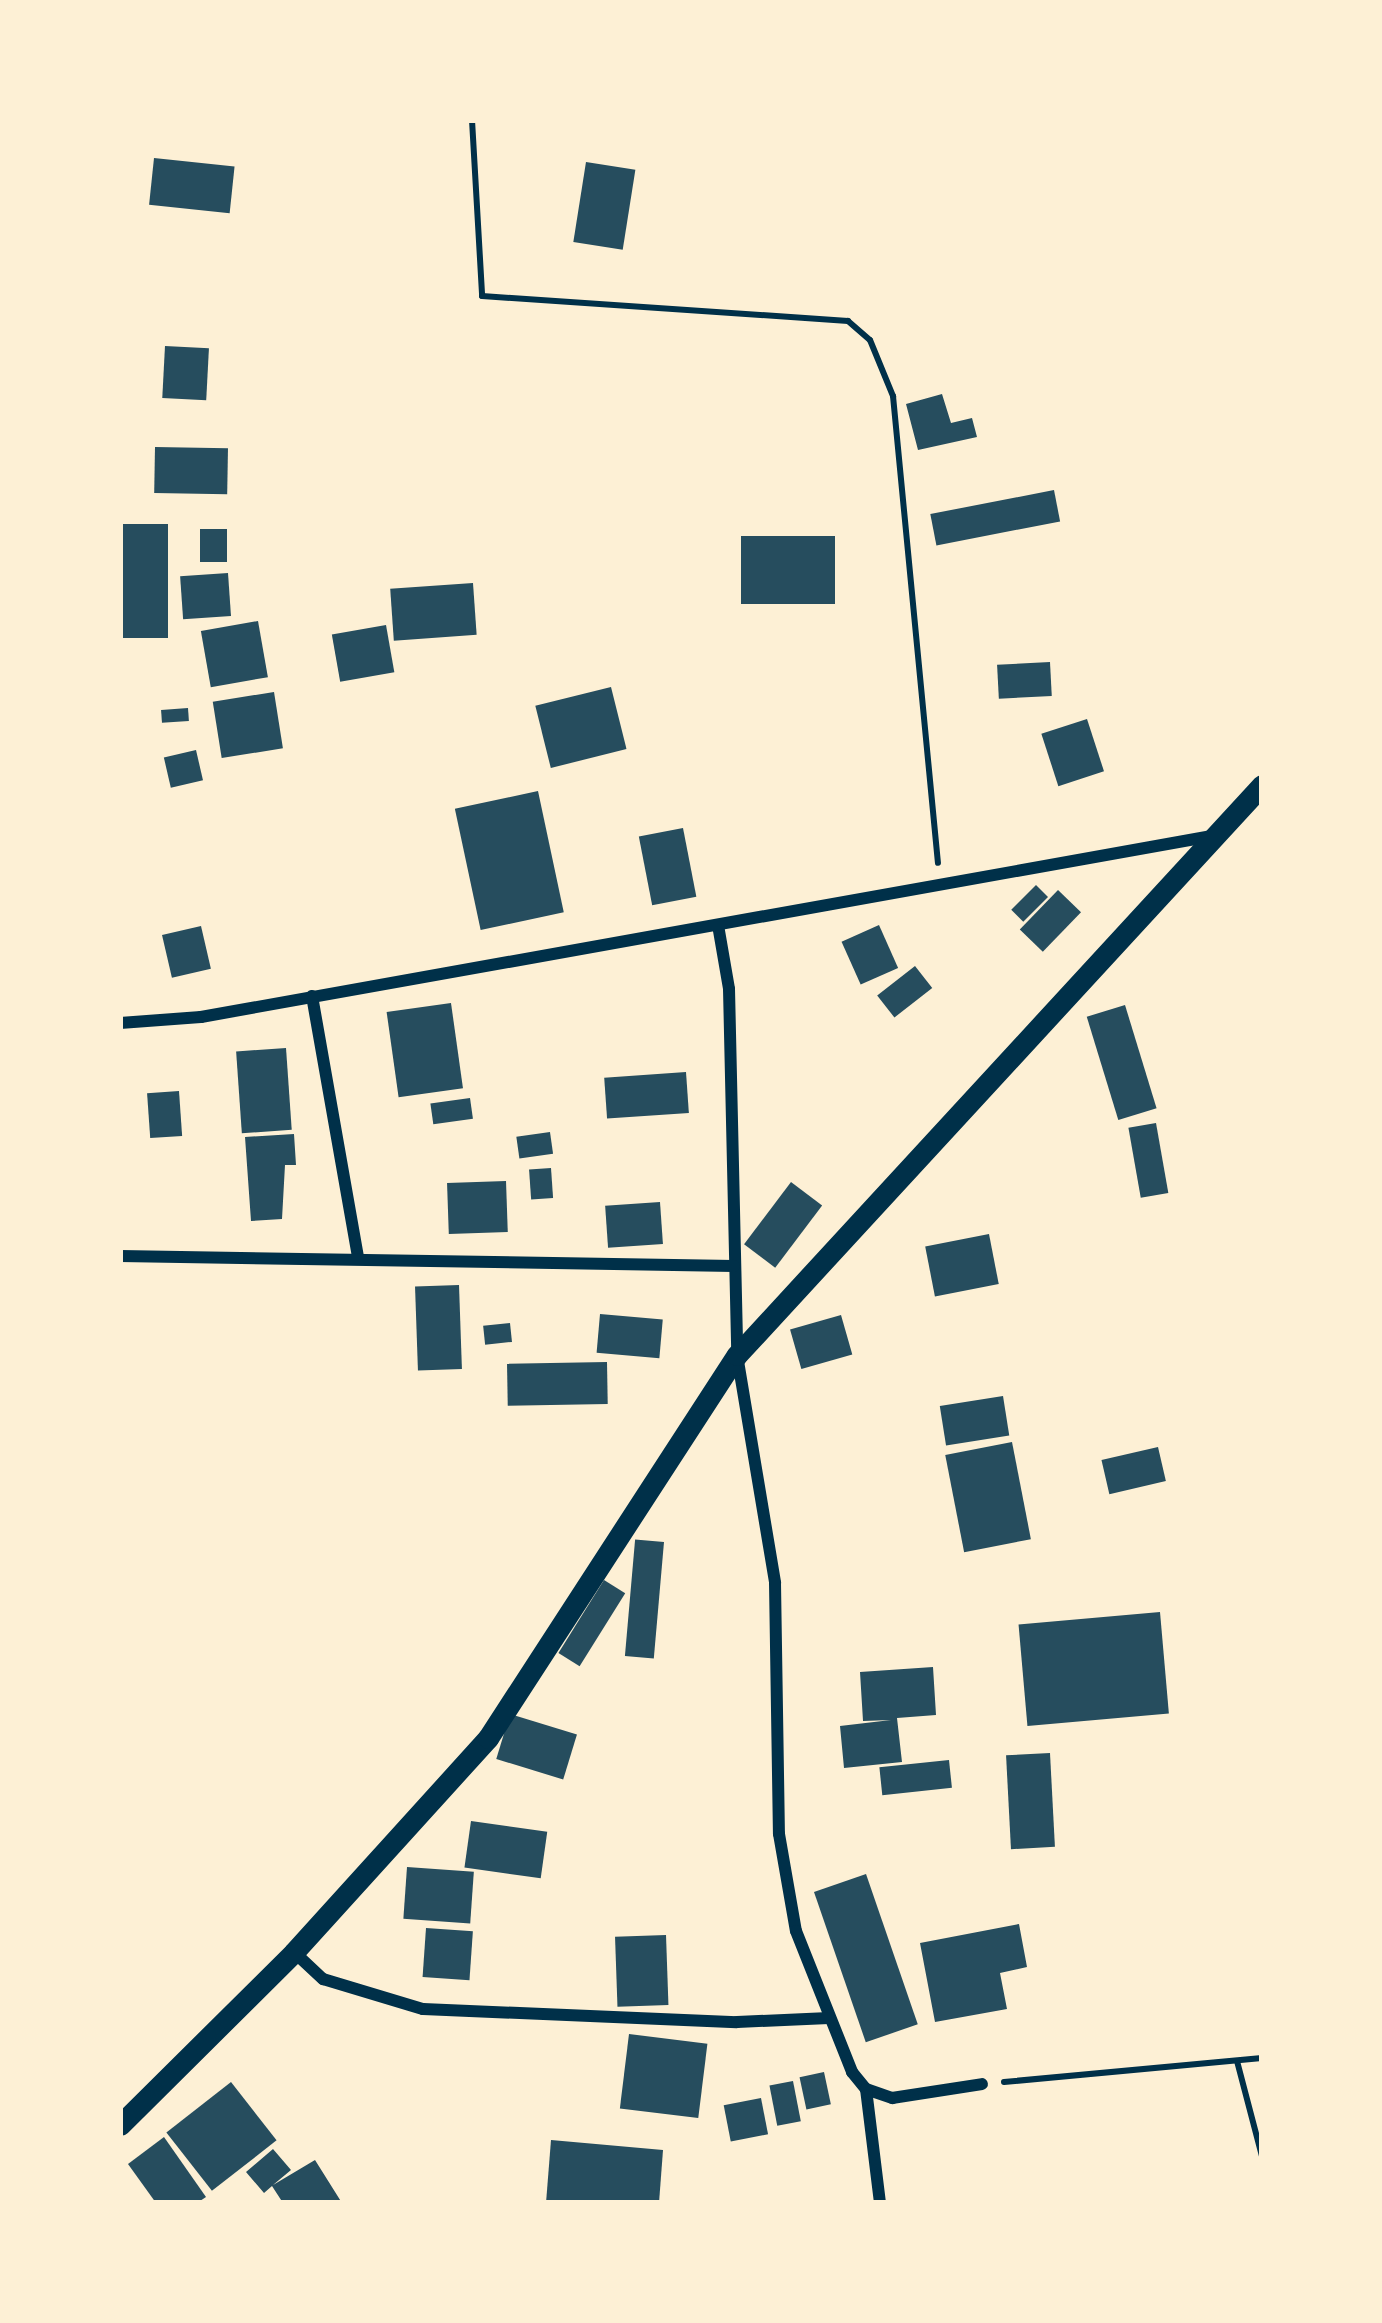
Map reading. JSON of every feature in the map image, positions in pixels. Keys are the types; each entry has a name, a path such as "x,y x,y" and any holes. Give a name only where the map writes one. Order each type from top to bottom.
{"street":[{"path":"120,2125 294,1952 488,1738 737,1355 1262,785"},
{"path":"120,1023 312,995 1214,836"},
{"path":"718,925 729,989 737,1355 775,1583 785,1878 829,2018 866,2090 880,2203"},
{"path":"312,995 358,1257"},
{"path":"120,1256 734,1265"},
{"path":"294,1952 323,1979 422,2009 736,2022 829,2018"},
{"path":"866,2090 892,2098 982,2084"}],"path":[{"path":"472,120 482,296 848,321 870,340 892,396 940,884"},
{"path":"982,2084 1262,2057"},
{"path":"1237,2061 1262,2156"}],"building":[{"path":"154,158 235,166 230,213 149,205"},
{"path":"586,162 635,170 623,250 573,242"},
{"path":"165,346 209,348 206,400 162,398"},
{"path":"942,394 951,423 972,418 977,437 918,450 906,404"},
{"path":"155,447 228,448 227,494 154,493"},
{"path":"1054,490 1060,521 936,545 930,514"},
{"path":"120,524 168,524 168,638 120,638"},
{"path":"200,529 227,529 227,562 200,562"},
{"path":"741,536 835,536 835,604 741,604"},
{"path":"228,573 231,616 183,619 180,576"},
{"path":"473,583 477,635 394,641 390,589"},
{"path":"258,621 268,677 211,687 201,631"},
{"path":"386,625 394,672 340,682 332,635"},
{"path":"1050,662 1052,696 999,699 997,665"},
{"path":"611,687 626,749 551,768 535,706"},
{"path":"274,692 283,748 222,758 213,702"},
{"path":"188,708 189,721 162,723 161,710"},
{"path":"1087,719 1104,771 1058,786 1041,734"},
{"path":"196,750 203,780 171,788 164,757"},
{"path":"538,791 564,912 481,930 455,809"},
{"path":"683,828 696,897 652,905 639,837"},
{"path":"1036,885 1048,897 1023,922 1011,910"},
{"path":"1058,890 1081,912 1043,952 1020,930"},
{"path":"879,925 898,968 861,985 842,942"},
{"path":"201,926 211,969 172,978 162,935"},
{"path":"915,966 932,988 894,1018 877,996"},
{"path":"451,1003 463,1088 399,1097 387,1012"},
{"path":"1125,1005 1157,1108 1118,1120 1087,1017"},
{"path":"286,1048 292,1130 242,1133 236,1051"},
{"path":"686,1072 689,1113 607,1119 604,1078"},
{"path":"179,1091 182,1136 150,1138 147,1093"},
{"path":"470,1098 473,1119 433,1124 430,1104"},
{"path":"1156,1123 1168,1193 1141,1198 1128,1128"},
{"path":"550,1132 553,1154 519,1159 516,1137"},
{"path":"294,1134 296,1165 285,1165 282,1219 251,1221 245,1137"},
{"path":"551,1168 553,1198 531,1199 529,1170"},
{"path":"506,1181 508,1232 449,1234 447,1183"},
{"path":"791,1182 822,1205 775,1268 744,1244"},
{"path":"660,1202 663,1244 608,1248 605,1206"},
{"path":"989,1234 999,1284 935,1296 925,1246"},
{"path":"459,1285 462,1369 418,1370 415,1287"},
{"path":"600,1314 663,1319 659,1358 597,1353"},
{"path":"841,1315 852,1354 801,1369 790,1330"},
{"path":"510,1323 512,1342 485,1345 483,1326"},
{"path":"607,1362 608,1404 508,1406 507,1364"},
{"path":"1003,1396 1009,1436 946,1446 940,1406"},
{"path":"1012,1442 1031,1539 964,1552 945,1455"},
{"path":"1158,1447 1166,1481 1109,1494 1101,1460"},
{"path":"635,1539 664,1542 654,1659 625,1656"},
{"path":"604,1580 625,1593 580,1666 558,1653"},
{"path":"1160,1612 1169,1714 1027,1726 1019,1624"},
{"path":"933,1667 936,1715 897,1718 902,1762 844,1768 840,1726 891,1720 863,1721 860,1672"},
{"path":"510,1714 577,1734 563,1779 496,1759"},
{"path":"1050,1753 1055,1847 1011,1849 1006,1755"},
{"path":"949,1760 952,1788 882,1795 879,1767"},
{"path":"471,1821 547,1832 541,1878 464,1868"},
{"path":"407,1867 474,1872 470,1924 403,1919"},
{"path":"866,1874 918,2024 866,2042 814,1892"},
{"path":"1019,1924 1027,1967 1000,1973 1007,2009 935,2022 920,1943"},
{"path":"426,1928 473,1931 469,1980 423,1977"},
{"path":"666,1935 668,2005 617,2007 615,1937"},
{"path":"629,2034 707,2044 698,2118 620,2108"},
{"path":"824,2072 831,2104 806,2109 800,2077"},
{"path":"793,2081 801,2121 777,2126 769,2086"},
{"path":"231,2082 277,2140 212,2191 166,2132"},
{"path":"761,2098 768,2134 731,2142 724,2105"},
{"path":"164,2137 206,2197 197,2203 156,2203 128,2164"},
{"path":"551,2140 663,2150 659,2203 546,2203"},
{"path":"273,2149 291,2170 273,2185 315,2160 342,2203 283,2203 272,2186 264,2193 246,2172"}]}
